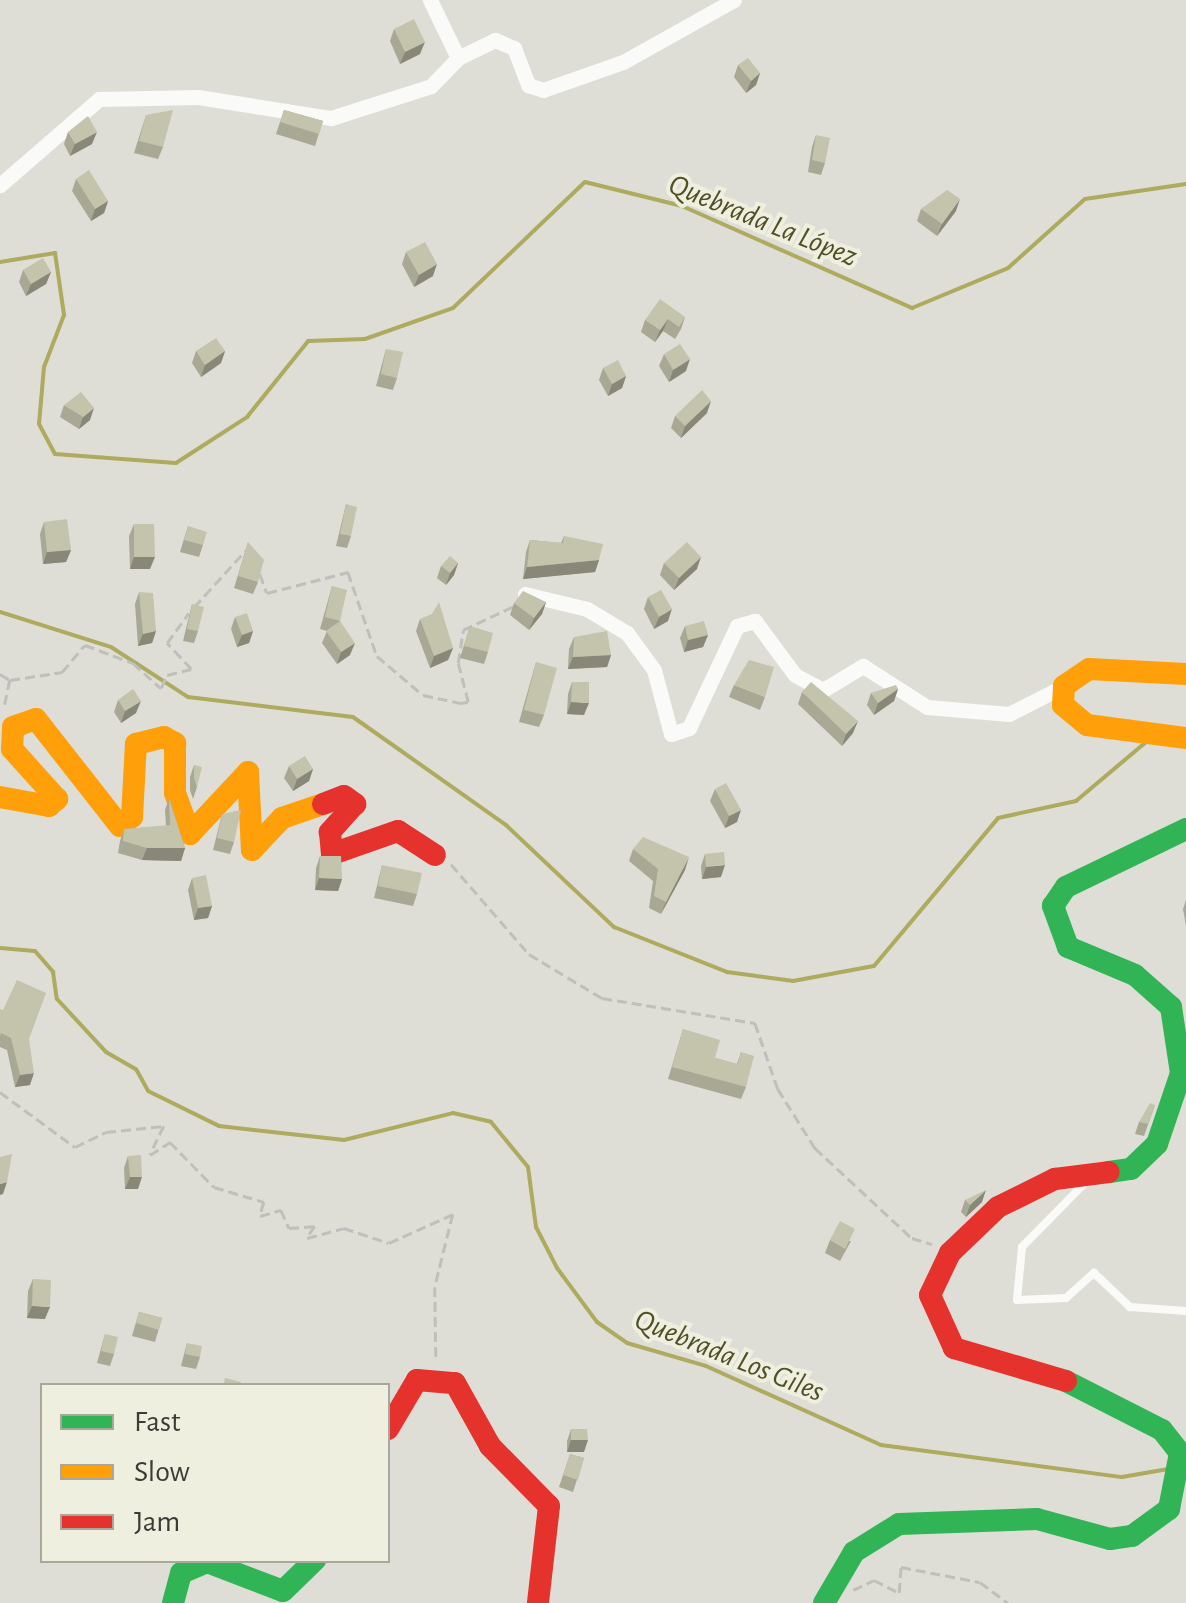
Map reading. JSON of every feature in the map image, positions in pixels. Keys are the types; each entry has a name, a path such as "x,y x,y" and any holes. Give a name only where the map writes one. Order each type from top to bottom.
{"main road":[{"path":"1186,674 1089,669 1064,686 1063,705 1087,725 1186,738"},
{"path":"0,798 49,806 56,799 18,763 13,728 42,720 120,826 132,817 136,744 164,736 175,743 175,794 190,834 248,772 256,776 252,850 282,818 344,796 355,804 330,832 332,854 398,830 435,855"},
{"path":"824,1603 854,1552 898,1524 1037,1520 1110,1539 1132,1536 1169,1509 1180,1453 1162,1430 1104,1393 954,1348 944,1336 930,1295 950,1253 1022,1192 1132,1170 1157,1144 1179,1091 1179,1035 1161,992 1059,939 1053,906 1066,887 1186,828"},
{"path":"390,1424 404,1391 432,1377 454,1383 490,1446 549,1506 552,1539 538,1603"},
{"path":"172,1603 181,1574 205,1563"},
{"path":"210,1563 283,1591 312,1563"}],"street":[{"path":"430,0 458,58"},
{"path":"0,185 99,99 198,97 331,118 431,86 458,58 494,40 514,48 528,85 542,90 623,62 734,0"},
{"path":"526,594 587,610 627,633 654,670 670,734 689,728 737,626 755,621 784,664 823,690 863,666 927,707 1009,714 1064,686"}],"lane":[{"path":"1091,1176 1022,1246 1017,1300 1066,1298 1094,1273 1130,1307 1186,1311"}],"path":[{"path":"0,674 10,680 50,678 84,645 133,664 161,688 167,675 190,669 167,643 238,556 251,546 257,554"},
{"path":"259,563 267,593 348,572 377,656 424,695 460,702 468,702 458,662 469,620 502,612 526,594"},
{"path":"10,680 1,702 13,728"},
{"path":"435,855 469,876 530,954 602,998 755,1023 778,1088 814,1148 912,1238 950,1253"},
{"path":"0,1092 75,1147 106,1132 164,1126 150,1155 170,1142 214,1186 264,1202 260,1216 281,1210 289,1228 314,1226 306,1238 344,1228 389,1242 453,1214 435,1287 441,1345 432,1377"},
{"path":"824,1603 874,1580 899,1593 901,1567 980,1582 1008,1603"}],"building":[{"path":"414,19 425,42 405,52 394,29"},
{"path":"748,58 760,73 751,81 738,65"},
{"path":"173,110 163,147 139,141 146,115"},
{"path":"284,110 323,121 319,134 280,122"},
{"path":"88,116 97,132 75,144 68,132"},
{"path":"816,135 830,138 825,163 812,160"},
{"path":"89,170 108,201 95,209 76,179"},
{"path":"947,190 960,199 942,224 921,209"},
{"path":"425,242 437,264 419,275 406,252"},
{"path":"43,258 51,272 31,284 23,270"},
{"path":"660,299 685,317 679,327 668,319 660,330 645,320"},
{"path":"216,338 225,351 205,365 196,351"},
{"path":"680,344 690,359 673,370 664,354"},
{"path":"386,349 403,352 397,378 381,374"},
{"path":"618,360 626,376 612,384 603,368"},
{"path":"702,390 711,401 685,426 675,416"},
{"path":"81,392 94,408 83,417 64,405"},
{"path":"346,504 357,507 351,536 340,534"},
{"path":"67,519 71,550 47,552 44,522"},
{"path":"134,524 154,524 155,557 134,557"},
{"path":"188,526 207,532 203,545 184,540"},
{"path":"564,536 603,544 599,560 527,567 530,540 563,543"},
{"path":"248,542 264,560 258,582 238,576"},
{"path":"687,542 701,557 679,578 664,563"},
{"path":"450,556 458,563 450,573 441,566"},
{"path":"332,586 347,590 340,621 325,617"},
{"path":"661,590 672,609 659,617 648,597"},
{"path":"523,591 546,602 534,618 514,603"},
{"path":"139,592 153,593 156,631 143,634"},
{"path":"439,602 453,648 434,656 420,619 432,614"},
{"path":"192,604 204,607 198,631 187,629"},
{"path":"247,613 253,631 242,635 235,617"},
{"path":"340,621 355,643 341,652 326,631"},
{"path":"704,621 708,635 688,640 685,626"},
{"path":"470,626 493,633 488,652 464,646"},
{"path":"607,631 611,655 573,657 574,637"},
{"path":"749,660 774,667 765,697 734,685"},
{"path":"536,662 557,668 544,715 524,710"},
{"path":"572,682 589,682 589,703 571,702"},
{"path":"811,682 858,721 846,734 802,692"},
{"path":"896,685 898,689 878,703 871,693"},
{"path":"133,689 141,701 125,711 118,700"},
{"path":"305,756 313,769 297,779 289,766"},
{"path":"194,765 202,767 197,787 194,778"},
{"path":"726,783 741,810 729,816 715,789"},
{"path":"169,798 185,848 147,848 123,841 124,829 170,825"},
{"path":"241,810 234,842 217,838 222,814"},
{"path":"643,837 689,857 666,902 654,896 658,869 633,849"},
{"path":"724,852 725,865 706,867 705,854"},
{"path":"320,856 341,856 342,879 319,878"},
{"path":"382,865 422,873 417,894 378,886"},
{"path":"206,875 212,906 198,908 192,878"},
{"path":"17,980 46,993 29,1039 34,1073 20,1075 11,1038 1,1033 0,1036 0,1009 3,1010"},
{"path":"683,1029 720,1040 715,1058 738,1064 741,1052 754,1056 746,1087 672,1067"},
{"path":"1150,1103 1155,1105 1148,1124 1139,1122"},
{"path":"12,1154 7,1182 0,1184 0,1157"},
{"path":"141,1155 142,1177 130,1177 128,1156"},
{"path":"986,1190 970,1205 965,1200"},
{"path":"840,1221 855,1229 845,1249 830,1240"},
{"path":"33,1279 51,1280 50,1307 32,1306"},
{"path":"139,1312 162,1318 159,1330 136,1323"},
{"path":"105,1334 118,1337 114,1354 101,1351"},
{"path":"187,1343 202,1346 200,1357 185,1354"},
{"path":"571,1429 587,1429 588,1440 571,1440"},
{"path":"570,1454 584,1458 578,1480 563,1475"}],"waterway":[{"name":"Quebrada La López","path":"0,262 55,253 64,315 44,367 39,424 55,454 176,463 247,417 308,341 365,339 453,308 585,182 682,206 912,308 1008,268 1085,199 1186,184"},
{"path":"0,612 111,647 188,697 353,717 506,825 614,927 727,972 793,981 874,966 998,818 1076,801 1146,742"},
{"name":"Quebrada Los Giles","path":"0,948 35,951 53,972 57,999 106,1052 136,1069 148,1091 219,1126 344,1140 453,1113 491,1122 528,1167 536,1227 557,1268 597,1322 627,1343 706,1366 881,1445 1122,1477 1168,1469"}],"traffic: fast":[{"path":"1109,1172 1131,1169 1157,1144 1181,1073 1171,1007 1135,975 1068,947 1053,906 1066,887 1186,829"},
{"path":"824,1603 854,1552 899,1524 1037,1519 1110,1539 1132,1536 1169,1509 1180,1453 1162,1430 1066,1381"},
{"path":"173,1603 181,1573 205,1563"},
{"path":"210,1563 283,1591 312,1563"}],"traffic: slow":[{"path":"1186,674 1089,669 1064,686 1063,705 1087,725 1186,738"},
{"path":"0,797 49,806 57,799 12,749 13,727 36,719 120,826 132,817 136,744 164,737 175,743 175,793 190,834 248,772 252,850 282,818 323,804"}],"traffic: jam":[{"path":"323,804 344,796 355,804 330,832 332,854 398,831 435,855"},
{"path":"1066,1381 954,1348 930,1295 950,1253 998,1207 1055,1179 1109,1172"},
{"path":"390,1426 417,1380 455,1383 490,1446 549,1506 538,1603"}]}
